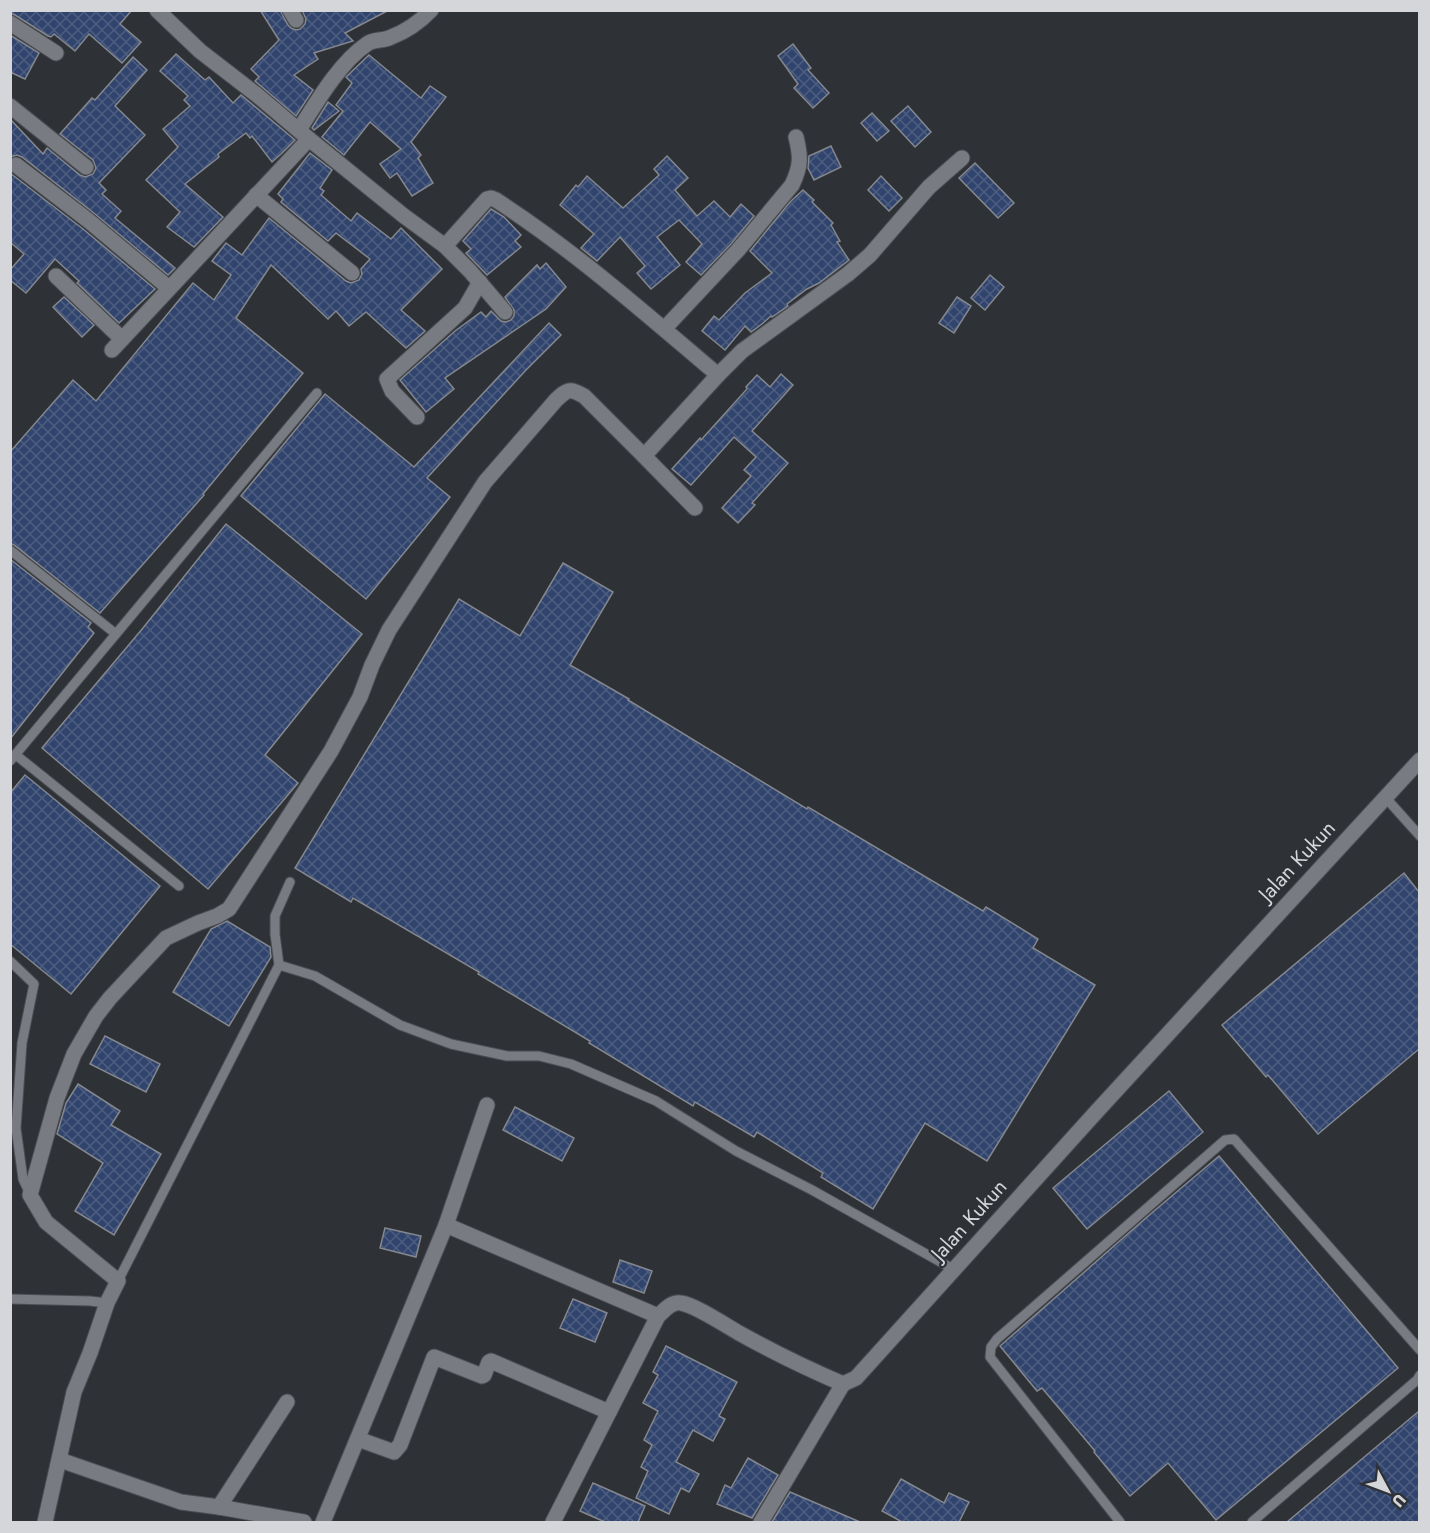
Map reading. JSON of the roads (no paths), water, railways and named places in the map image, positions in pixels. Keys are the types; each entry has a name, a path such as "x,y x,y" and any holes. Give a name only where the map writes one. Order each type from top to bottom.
{"street":[{"path":"157,10 200,51 445,246 505,312"},
{"path":"56,276 117,344 256,195 304,135 314,105 356,52 369,42 386,39 406,30 424,18 431,10"},
{"path":"10,23 56,53"},
{"path":"10,106 86,167"},
{"path":"664,328 738,250 792,185 800,163 796,137"},
{"path":"644,456 742,351 848,274 870,255 929,187 962,158"},
{"path":"16,165 89,220 169,288"},
{"path":"256,195 352,273"},
{"path":"445,246 487,200 491,198 496,200 534,224 664,328 718,375"},
{"path":"417,417 392,391 387,379 465,308 480,282"},
{"path":"45,1522 74,1392 118,1281 46,1222 30,1194 57,1098 74,1054 96,1016 166,938 229,909 331,751 360,697 389,630 484,482 566,391 572,390 584,396 695,508"},
{"name":"Jalan Kukun","path":"843,1384 856,1378 1385,797 1417,767"},
{"path":"323,1522 446,1225 487,1106"},
{"path":"446,1225 658,1316"},
{"path":"557,1521 658,1316 673,1303 681,1303 843,1384 761,1522"},
{"path":"358,1439 394,1452 400,1445 434,1357 482,1376 491,1361 609,1412"},
{"path":"219,1507 287,1402"},
{"path":"60,1460 181,1502 304,1522"}],"lane":[{"path":"179,886 13,758 317,393"},
{"path":"10,550 116,634"},
{"path":"1385,797 1419,836"},
{"path":"118,1281 279,965 275,916 290,882"},
{"path":"10,961 34,984 21,1043 16,1128 23,1179 30,1194"},
{"path":"279,965 315,976 400,1025 451,1044 507,1056 539,1056 571,1064 656,1101 736,1151 812,1190 953,1269"},
{"path":"1120,1522 990,1357 991,1347 997,1339 1225,1140 1234,1139 1419,1350"},
{"path":"10,1299 90,1300 108,1303"},
{"path":"1252,1522 1417,1380 1419,1375"}]}
